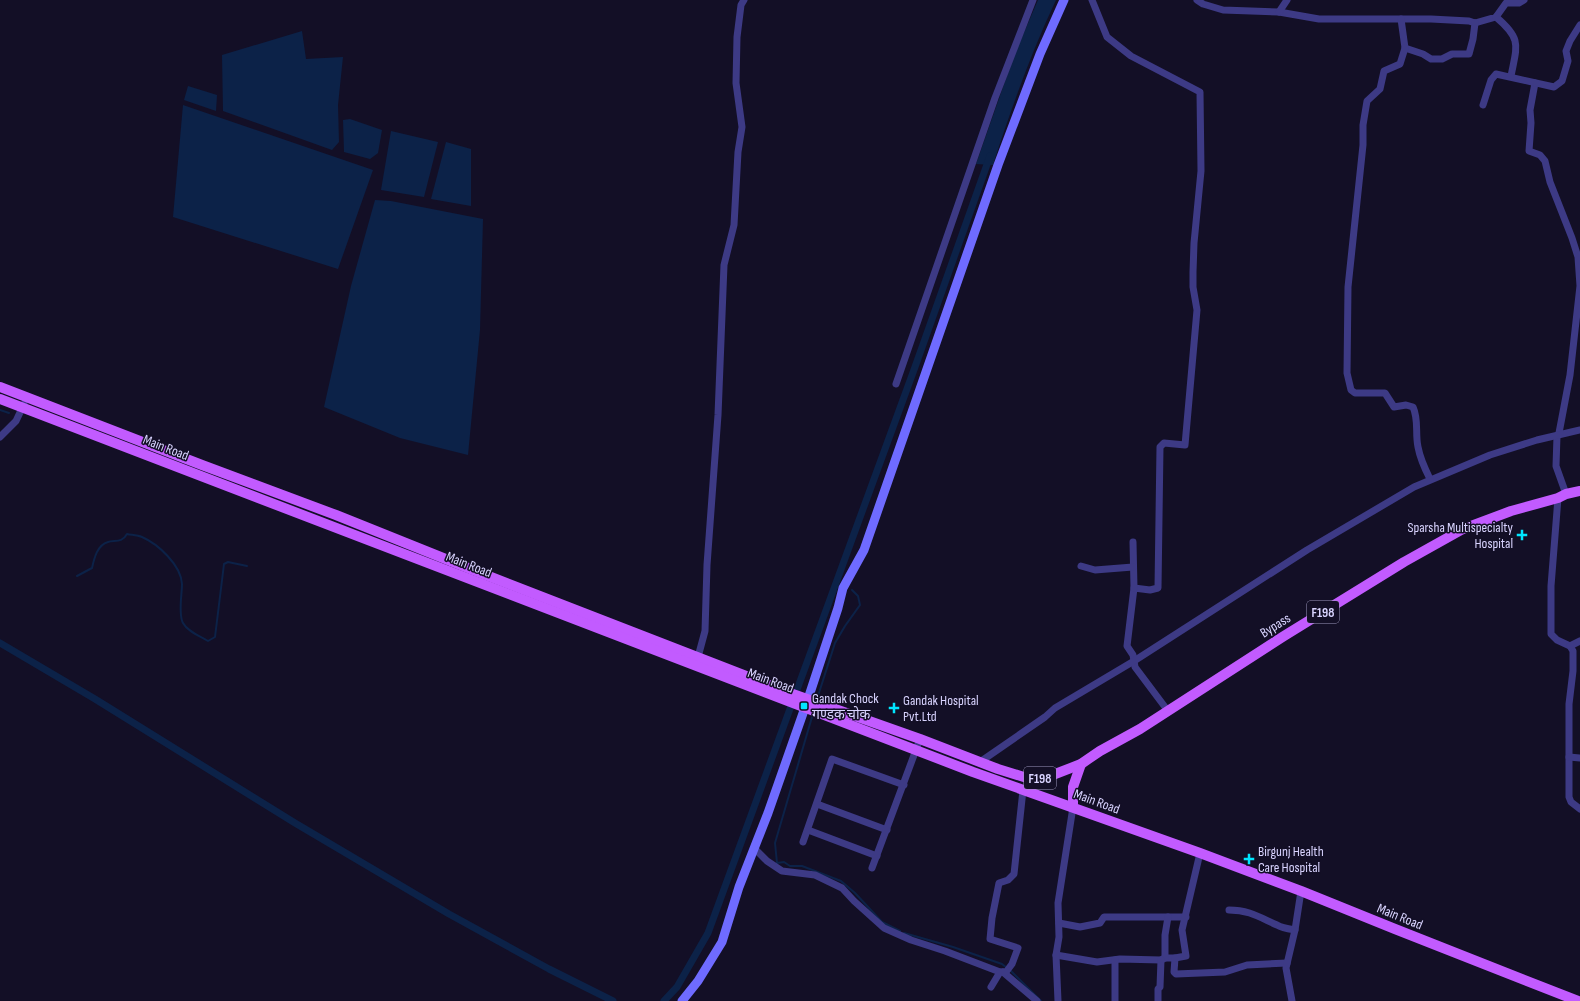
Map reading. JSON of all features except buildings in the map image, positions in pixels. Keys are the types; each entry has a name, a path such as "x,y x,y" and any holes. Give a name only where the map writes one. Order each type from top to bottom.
{"main road":[{"path":"682,1001 698,981 722,942 739,886 754,848 838,608 843,588 864,550 998,166 1040,54 1064,0"},
{"name":"Main Road","path":"0,387 321,509 698,657 788,697"},
{"name":"Main Road","path":"0,399 788,697 920,739 998,769"},
{"name":"Bypass","path":"998,769 1027,778 1039,778 1050,776 1081,764 1100,751 1140,729 1284,636 1404,562 1463,529 1511,511 1580,491"},
{"path":"318,520 321,509"},
{"name":"Main Road","path":"805,702 916,751 1301,891 1578,1001"},
{"path":"1073,807 1073,787 1081,764"}],"street":[{"path":"698,657 705,631 706,572 718,415 724,265 734,225 738,152 742,127 736,83 737,37 740,5 744,0"},
{"path":"896,384 995,98 1033,0"},
{"path":"1092,0 1107,37 1131,56 1200,92 1201,171 1195,228 1193,272 1193,287 1197,310 1185,445 1164,443 1160,447 1158,588 1150,590 1134,588"},
{"path":"1197,0 1203,4 1223,10 1279,12 1319,19 1401,19 1469,21 1475,23 1496,17 1506,3 1519,3 1524,0"},
{"path":"1279,12 1287,0"},
{"path":"1496,17 1508,27 1516,39 1517,48 1511,76"},
{"path":"1401,19 1404,48 1400,64 1384,71 1380,89 1367,101 1363,125 1363,144 1348,287 1347,374 1351,390 1355,393 1385,393 1394,407 1406,405 1413,407 1417,415 1418,446 1423,465 1430,479"},
{"path":"1404,48 1423,54 1431,59 1442,59 1452,54 1469,54 1475,23"},
{"path":"1483,105 1491,80 1496,74 1511,76 1554,87 1562,81 1568,61 1566,51 1570,41 1580,25"},
{"path":"1535,83 1530,110 1530,151 1540,155 1545,161 1550,182 1578,257 1580,286 1570,375 1559,433 1557,436 1556,466 1562,496 1551,586 1551,634 1557,640 1570,646 1573,651 1573,671 1569,704 1569,797 1571,802 1580,809"},
{"path":"0,437 16,421 23,408 26,398"},
{"path":"980,762 1056,708 1134,661 1307,550 1414,487 1490,455 1580,430"},
{"path":"1132,542 1134,588 1127,646 1133,655 1136,667 1168,711"},
{"path":"1081,566 1094,570 1133,567"},
{"path":"1570,646 1580,641"},
{"path":"872,868 920,739"},
{"path":"1569,757 1580,758"},
{"path":"803,842 832,759 904,785"},
{"path":"991,987 1003,972 1012,964 1018,948 990,939 992,918 999,883 1008,880 1014,874 1023,790"},
{"path":"817,804 887,830"},
{"path":"1058,1001 1056,955 1059,923 1058,902 1073,807"},
{"path":"808,830 877,856"},
{"path":"754,848 767,861 782,870 815,875 842,888 884,928 911,940 1003,972 1037,1001"},
{"path":"1056,955 1097,962 1163,959 1186,956 1184,936 1182,933 1200,853"},
{"path":"1292,1001 1286,968 1295,930 1301,891"},
{"path":"1229,910 1243,910 1261,916 1278,926 1295,930"},
{"path":"1059,923 1080,927 1100,923 1104,917 1186,917"},
{"path":"1158,1001 1158,989 1160,987 1168,917"},
{"path":"1175,958 1174,972 1176,974 1224,972 1247,965 1287,963"},
{"path":"1115,960 1115,1001"}],"water":[{"path":"1038,0 1056,0 1022,81 993,165 976,164 1015,53"},
{"path":"302,31 306,59 343,57 338,105 339,142 332,150 223,111 222,55"},
{"path":"188,86 217,95 216,111 184,100"},
{"path":"183,105 373,170 338,269 173,217"},
{"path":"350,119 382,130 378,153 370,159 344,152 343,120"},
{"path":"391,131 438,142 424,197 381,190"},
{"path":"446,142 471,149 471,206 431,199"},
{"path":"375,200 391,201 483,219 480,330 468,455 400,438 324,407 351,286"}],"waterway":[{"path":"664,1001 677,987 708,933 915,367 990,156"},
{"path":"0,410 9,413"},
{"path":"77,576 92,568 97,553 104,544 121,540 127,534 142,537 155,545 168,556 178,570 182,584 180,609 183,623 191,631 208,641 215,637 224,564 228,562 247,566"},
{"path":"817,699 835,643 860,605 858,596 852,590"},
{"path":"0,643 95,699 295,823 449,914 549,969 613,1001"},
{"path":"812,717 775,843 777,863 784,862 790,866 802,866 841,881 855,893 882,922 900,931"},
{"path":"904,933 953,947 1002,964 1041,1001"}],"place":[{"name":"Sparsha Multispecialty Hospital","path":"1522,535"},
{"name":"Gandak Chock गण्डक चोक","path":"804,706"},
{"name":"Gandak Hospital Pvt.Ltd","path":"894,708"},
{"name":"Birgunj Health Care Hospital","path":"1249,859"}]}
